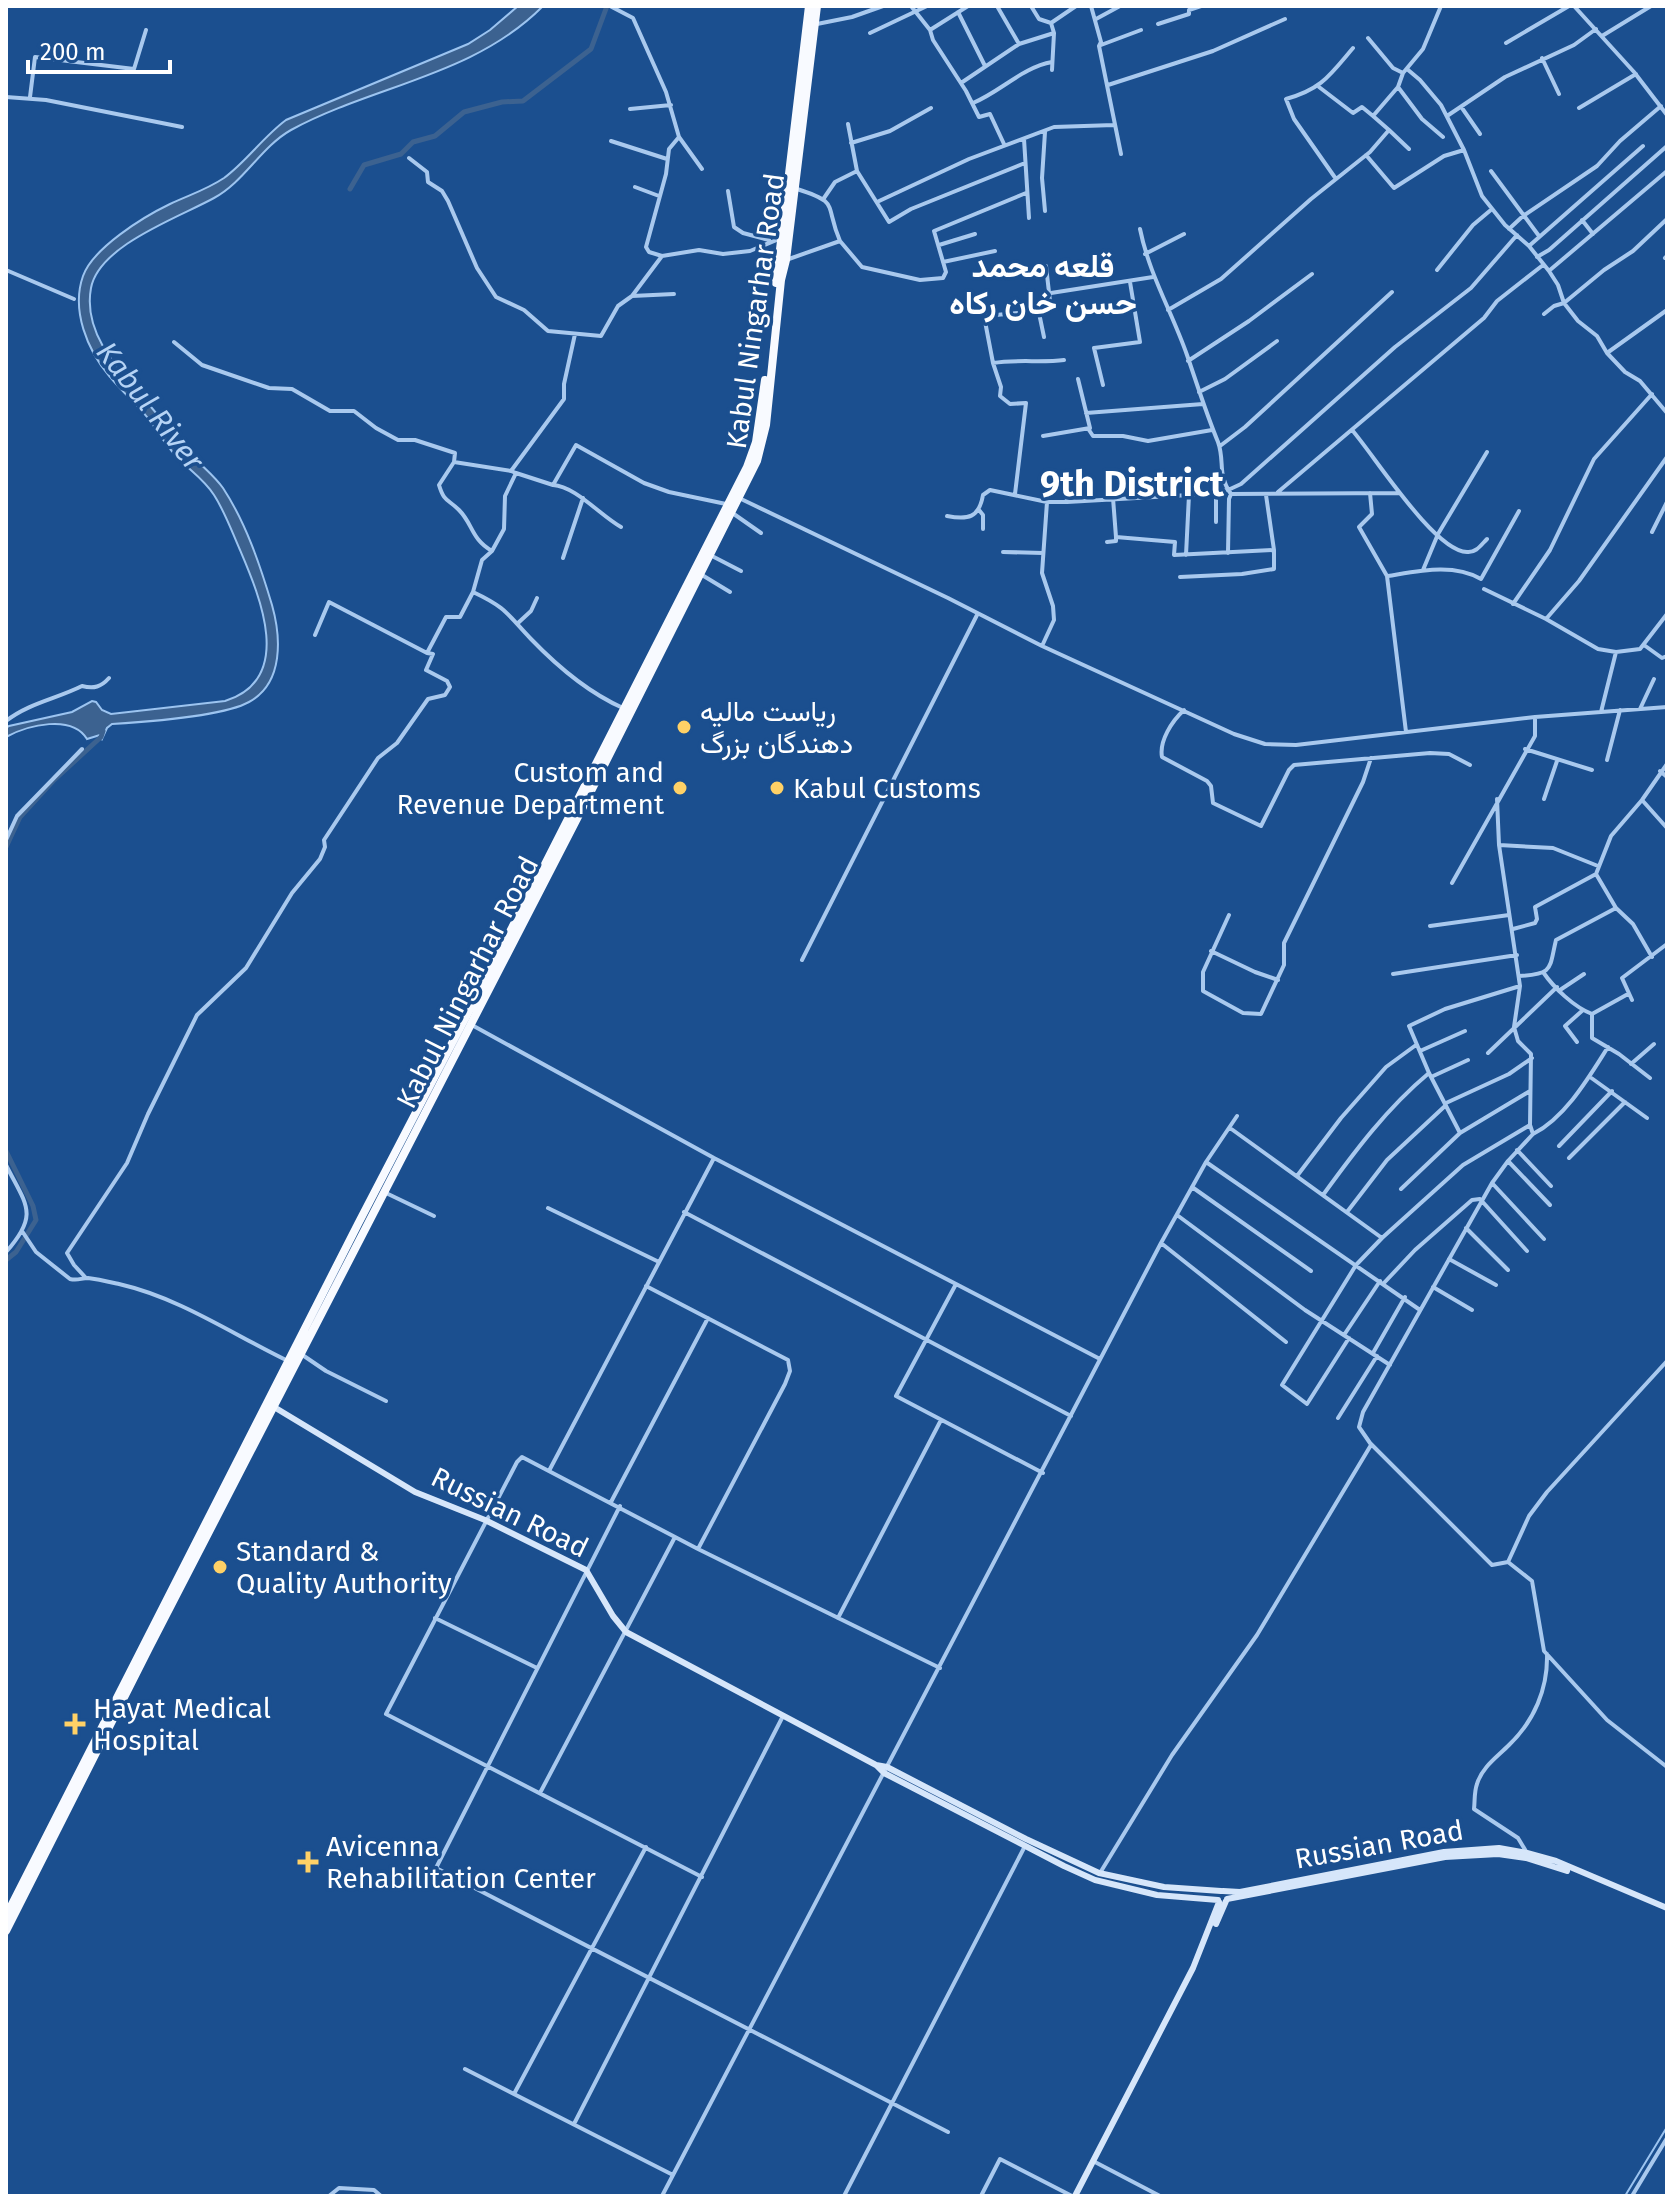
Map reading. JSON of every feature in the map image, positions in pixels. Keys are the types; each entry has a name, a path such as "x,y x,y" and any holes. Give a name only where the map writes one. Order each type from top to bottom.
{"highway":[{"name":"Kabul Ningarhar Road","path":"736,497 756,442 809,6"},
{"name":"Kabul Ningarhar Road","path":"6,1931 27,1883 288,1361 383,1192 623,708 763,444 817,6"},
{"name":"Kabul Ningarhar Road","path":"123,1692 274,1407 347,1254 700,574 730,508"},
{"name":"Kabul Ningarhar Road","path":"6,1916 27,1883"}],"main road":[{"name":"Russian Road","path":"274,1407 415,1492 485,1520 586,1570 626,1632 1025,1846 1097,1876 1157,1895 1222,1901 1445,1857 1498,1854 1526,1858 1586,1876 1667,1908"},
{"name":"Russian Road","path":"885,1770 1097,1876 1164,1887 1240,1892 1444,1852 1499,1848 1556,1861 1586,1876"},
{"path":"1074,2196 1205,1940 1226,1893 1222,1891"}],"street":[{"path":"610,6 633,18 671,105 679,137 702,169"},
{"path":"814,24 852,17 883,6"},
{"path":"911,6 930,30 979,117 990,114 1004,144"},
{"path":"870,33 927,6"},
{"path":"930,30 968,6"},
{"path":"997,6 1019,44"},
{"path":"1031,6 1039,19 1051,23"},
{"path":"1051,23 1076,6"},
{"path":"1091,6 1101,42 1099,46 1121,154"},
{"path":"1096,19 1120,6"},
{"path":"1158,24 1189,14 1188,8 1201,6"},
{"path":"1373,116 1398,87 1405,71 1423,49 1441,6"},
{"path":"1506,43 1572,6 1636,74 1667,115"},
{"path":"1602,36 1651,6"},
{"path":"958,12 985,66"},
{"path":"1108,85 1213,51 1285,19"},
{"path":"1051,23 1054,33 1052,70"},
{"path":"1447,116 1505,77 1574,45 1596,29"},
{"path":"30,97 35,57 134,69 146,30"},
{"path":"1099,46 1141,30"},
{"path":"961,83 1019,44 1054,33"},
{"path":"1368,38 1393,68 1420,80 1447,116 1464,150 1476,185 1492,209 1549,271 1564,303 1578,321 1597,336 1607,353 1652,394 1667,413"},
{"path":"1336,179 1294,119 1286,99 1319,87 1353,48"},
{"path":"1542,58 1559,94"},
{"path":"973,103 1040,64 1052,62"},
{"path":"1579,108 1636,74"},
{"path":"1319,87 1353,113 1362,107 1409,149"},
{"path":"1398,87 1422,119 1443,137"},
{"path":"6,97 30,97 182,127"},
{"path":"630,109 671,105"},
{"path":"1509,229 1523,216 1597,166 1620,141 1661,106"},
{"path":"851,143 879,136 931,108"},
{"path":"1462,108 1480,134"},
{"path":"848,124 857,171 889,222 911,209 1025,163"},
{"path":"877,202 1004,144 1054,127 1114,125"},
{"path":"1168,310 1221,279 1366,155 1389,130"},
{"path":"1045,132 1042,178 1045,211"},
{"path":"679,137 669,149 666,174 646,247 649,252 662,256 699,250 737,253 781,239"},
{"path":"1024,139 1029,218"},
{"path":"611,141 667,159"},
{"path":"1529,246 1643,146"},
{"path":"1537,257 1667,146"},
{"path":"1366,155 1394,188 1444,156 1464,150"},
{"path":"409,158 427,172 428,182 442,191 477,268 496,297 524,310 548,331 601,336 618,306 632,296 662,256"},
{"path":"824,198 835,182 857,171"},
{"path":"1491,171 1539,236"},
{"path":"1549,271 1667,171"},
{"path":"635,187 659,196"},
{"path":"794,189 824,198 830,207 840,241 862,267 920,280 945,276 934,231 1026,193"},
{"path":"728,191 734,227 743,233 771,241"},
{"path":"1437,270 1473,225 1492,209"},
{"path":"1544,314 1564,303 1633,251 1667,219"},
{"path":"1582,220 1593,234"},
{"path":"1140,229 1153,277 1220,446 1222,478 1230,492 1228,553"},
{"path":"939,245 975,234"},
{"path":"1145,254 1184,234"},
{"path":"1230,492 1395,347 1471,288 1517,235"},
{"path":"786,260 840,241"},
{"path":"943,262 995,251"},
{"path":"1276,494 1484,318 1497,301 1543,265"},
{"path":"1015,494 1026,403 1010,404 1000,396 1001,387 984,316 1051,310 1046,266"},
{"path":"6,270 74,299"},
{"path":"1188,361 1312,274"},
{"path":"1051,293 1153,277"},
{"path":"1103,385 1094,348 1140,342 1130,282"},
{"path":"1220,446 1245,427 1392,292"},
{"path":"632,296 674,294"},
{"path":"1607,353 1667,310"},
{"path":"1039,313 1044,337"},
{"path":"427,653 446,617 460,617 473,592 482,560 492,551 504,529 505,496 514,472 564,399 564,384 575,334"},
{"path":"1199,392 1225,379 1277,341"},
{"path":"174,342 202,365 269,388 292,389 330,411 354,411 398,440 415,440 455,453 454,462 439,485 443,498 461,511 481,545 492,551"},
{"path":"993,363 1017,359 1064,360"},
{"path":"1078,379 1093,436 1123,436 1148,441 1212,430"},
{"path":"1513,604 1550,550 1594,459 1652,394"},
{"path":"1086,413 1203,404"},
{"path":"1043,436 1089,430"},
{"path":"1352,430 1421,520 1438,534 1458,550 1469,553 1477,550 1487,539"},
{"path":"553,485 576,445 644,483 730,508 761,533"},
{"path":"1423,570 1438,534 1487,452"},
{"path":"1546,619 1579,581 1667,457"},
{"path":"454,462 514,472 562,485 621,527"},
{"path":"1066,485 1067,502"},
{"path":"947,516 971,518 979,510 983,495 995,490 1047,502 1216,491 1266,495 1399,493"},
{"path":"1216,491 1216,522"},
{"path":"1370,493 1372,514 1359,527 1387,576 1406,732"},
{"path":"1186,555 1189,495"},
{"path":"1180,577 1274,569 1266,495"},
{"path":"736,497 1042,646 1234,734 1265,744 1296,745 1535,717 1667,707"},
{"path":"563,558 583,498"},
{"path":"1107,542 1116,541 1113,498"},
{"path":"1042,646 1054,620 1053,606 1042,573 1047,502"},
{"path":"1652,532 1667,502"},
{"path":"979,510 983,515 983,529"},
{"path":"1387,576 1423,570 1459,569 1481,579 1519,511"},
{"path":"1116,537 1175,542 1174,555 1274,550"},
{"path":"1003,552 1043,553"},
{"path":"710,554 741,571"},
{"path":"700,574 730,592"},
{"path":"1484,589 1598,649 1616,652 1640,649 1667,614"},
{"path":"473,592 500,604 553,660 586,686 623,708"},
{"path":"518,623 531,611 537,598"},
{"path":"83,1279 67,1253 127,1163 197,1015 246,968 292,893 320,859 325,847 324,840 378,758 397,743 428,699 445,695 450,687 447,681 426,670 433,654 329,602 315,635"},
{"path":"802,960 977,615"},
{"path":"1644,645 1662,658 1667,656"},
{"path":"1601,712 1616,652"},
{"path":"6,721 23,708 60,697 82,686 102,686 109,678"},
{"path":"1640,709 1654,679"},
{"path":"1184,710 1170,727 1160,751 1162,757 1207,781 1211,786 1213,803 1261,826 1294,765 1449,754 1470,765"},
{"path":"1607,760 1620,710"},
{"path":"1452,883 1535,736 1535,717"},
{"path":"6,840 17,816 82,749"},
{"path":"1525,749 1592,770"},
{"path":"1229,915 1203,972 1203,991 1243,1013 1261,1014 1284,965 1284,943 1363,782 1371,758"},
{"path":"1544,799 1557,761"},
{"path":"1652,957 1633,924 1616,908 1596,874 1611,836 1667,764"},
{"path":"1660,771 1667,777"},
{"path":"1497,799 1499,845 1520,986 1514,1027 1516,1036 1532,1058 1530,1125 1533,1134"},
{"path":"1642,800 1667,828"},
{"path":"1499,845 1553,848 1598,866"},
{"path":"1513,929 1535,923 1535,907 1596,874"},
{"path":"1519,976 1543,972 1553,963 1556,940 1616,908"},
{"path":"1430,926 1509,915"},
{"path":"1632,1000 1622,978 1667,944"},
{"path":"1211,951 1278,980"},
{"path":"1393,974 1517,955"},
{"path":"1543,972 1558,989 1592,1014"},
{"path":"1488,1053 1558,989 1584,974"},
{"path":"1460,1133 1409,1030 1413,1023 1445,1009 1520,986"},
{"path":"1592,1014 1628,994"},
{"path":"1577,1042 1565,1026 1583,1010"},
{"path":"1592,1014 1592,1038 1650,1078"},
{"path":"466,1022 714,1158 1100,1359"},
{"path":"1420,1051 1465,1031"},
{"path":"1631,1064 1654,1044"},
{"path":"1297,1177 1341,1118 1386,1067 1416,1045"},
{"path":"1608,1047 1590,1077 1557,1116 1517,1150 1492,1183 1360,1420 1359,1427 1370,1443 1492,1565 1508,1562 1532,1581 1544,1651 1607,1720 1667,1767"},
{"path":"1347,1212 1387,1160 1445,1104 1509,1074 1532,1058"},
{"path":"1323,1195 1368,1133 1408,1091 1430,1075 1468,1060"},
{"path":"1590,1077 1647,1118"},
{"path":"1401,1189 1460,1133 1530,1091"},
{"path":"1559,1146 1612,1091"},
{"path":"1569,1158 1625,1102"},
{"path":"662,2196 1161,1243 1206,1162 1237,1116"},
{"path":"1527,1251 1480,1199 1472,1200 1382,1283 1307,1404 1282,1385 1356,1265 1463,1165 1530,1125"},
{"path":"1230,1128 1382,1238"},
{"path":"1517,1150 1551,1186"},
{"path":"550,1469 714,1158"},
{"path":"1508,1161 1550,1205"},
{"path":"1206,1162 1420,1310"},
{"path":"6,1165 26,1207 27,1223 6,1252"},
{"path":"1492,1183 1544,1239"},
{"path":"1192,1187 1311,1271"},
{"path":"383,1192 434,1216"},
{"path":"548,1208 659,1262"},
{"path":"684,1212 1071,1416"},
{"path":"1177,1215 1322,1321 1390,1365"},
{"path":"1466,1228 1508,1270"},
{"path":"22,1231 45,1261 70,1279 119,1284 172,1302 216,1321 288,1361"},
{"path":"1161,1243 1286,1342"},
{"path":"1449,1259 1496,1285"},
{"path":"956,1284 896,1396 1043,1473"},
{"path":"646,1286 788,1360 790,1371 698,1549"},
{"path":"1433,1287 1472,1310"},
{"path":"1338,1418 1405,1297"},
{"path":"611,1502 708,1318"},
{"path":"301,1354 326,1371 386,1401"},
{"path":"1508,1562 1529,1516 1547,1492 1667,1361"},
{"path":"838,1618 941,1420"},
{"path":"1097,1876 1172,1755 1257,1635 1371,1448 1370,1443"},
{"path":"702,1877 386,1714 485,1520 522,1457 698,1549 940,1668"},
{"path":"620,1506 436,1868 948,2132"},
{"path":"540,1793 675,1537"},
{"path":"435,1618 537,1668"},
{"path":"1527,1853 1518,1838 1474,1809 1477,1783 1488,1763 1523,1730 1542,1695 1547,1654"},
{"path":"574,2124 783,1716"},
{"path":"844,2196 1025,1846"},
{"path":"514,2094 646,1847"},
{"path":"465,2069 673,2175"},
{"path":"1632,2196 1667,2138"},
{"path":"981,2196 1000,2159 1074,2196"},
{"path":"1093,2161 1160,2196"},
{"path":"329,2196 339,2188 374,2190 381,2196"}],"water":[{"path":"518,6 543,6 516,30 486,49 291,130 225,191 124,246 97,273 91,288 90,306 93,322 107,353 180,442 219,483 239,515 272,605 277,631 277,658 269,683 260,694 237,707 183,718 112,724 102,739 100,735 87,739 80,731 61,724 37,726 6,737 9,726 72,712 92,701 111,714 225,701 247,690 260,675 266,656 266,635 256,590 218,502 206,484 176,456 143,412 110,377 88,342 79,302 83,276 89,265 108,244 133,225 224,178 286,120 468,44"}],"waterway":[{"path":"350,189 364,165 401,154 413,142 435,136 464,112 502,102 523,101 591,49 607,6"},
{"path":"6,847 20,817 53,781 101,737 103,731"},
{"path":"6,1151 33,1206 36,1220 16,1252 6,1260"},
{"path":"1625,2196 1667,2127"}],"place":[{"name":"ریاست مالیه دهندگان بزرگ","path":"684,727"},
{"name":"Custom and Revenue Department","path":"680,788"},
{"name":"Kabul Customs","path":"777,788"},
{"name":"Standard & Quality Authority","path":"220,1567"},
{"name":"Hayat Medical Hospital","path":"75,1724"},
{"name":"Avicenna Rehabilitation Center","path":"308,1862"}],"district":[{"name":"قلعه محمد حسن خان رکاه","path":"1043,284"},
{"name":"9th District","path":"1132,483"}],"water label":[{"name":"Kabul River","path":"150,406"}]}
